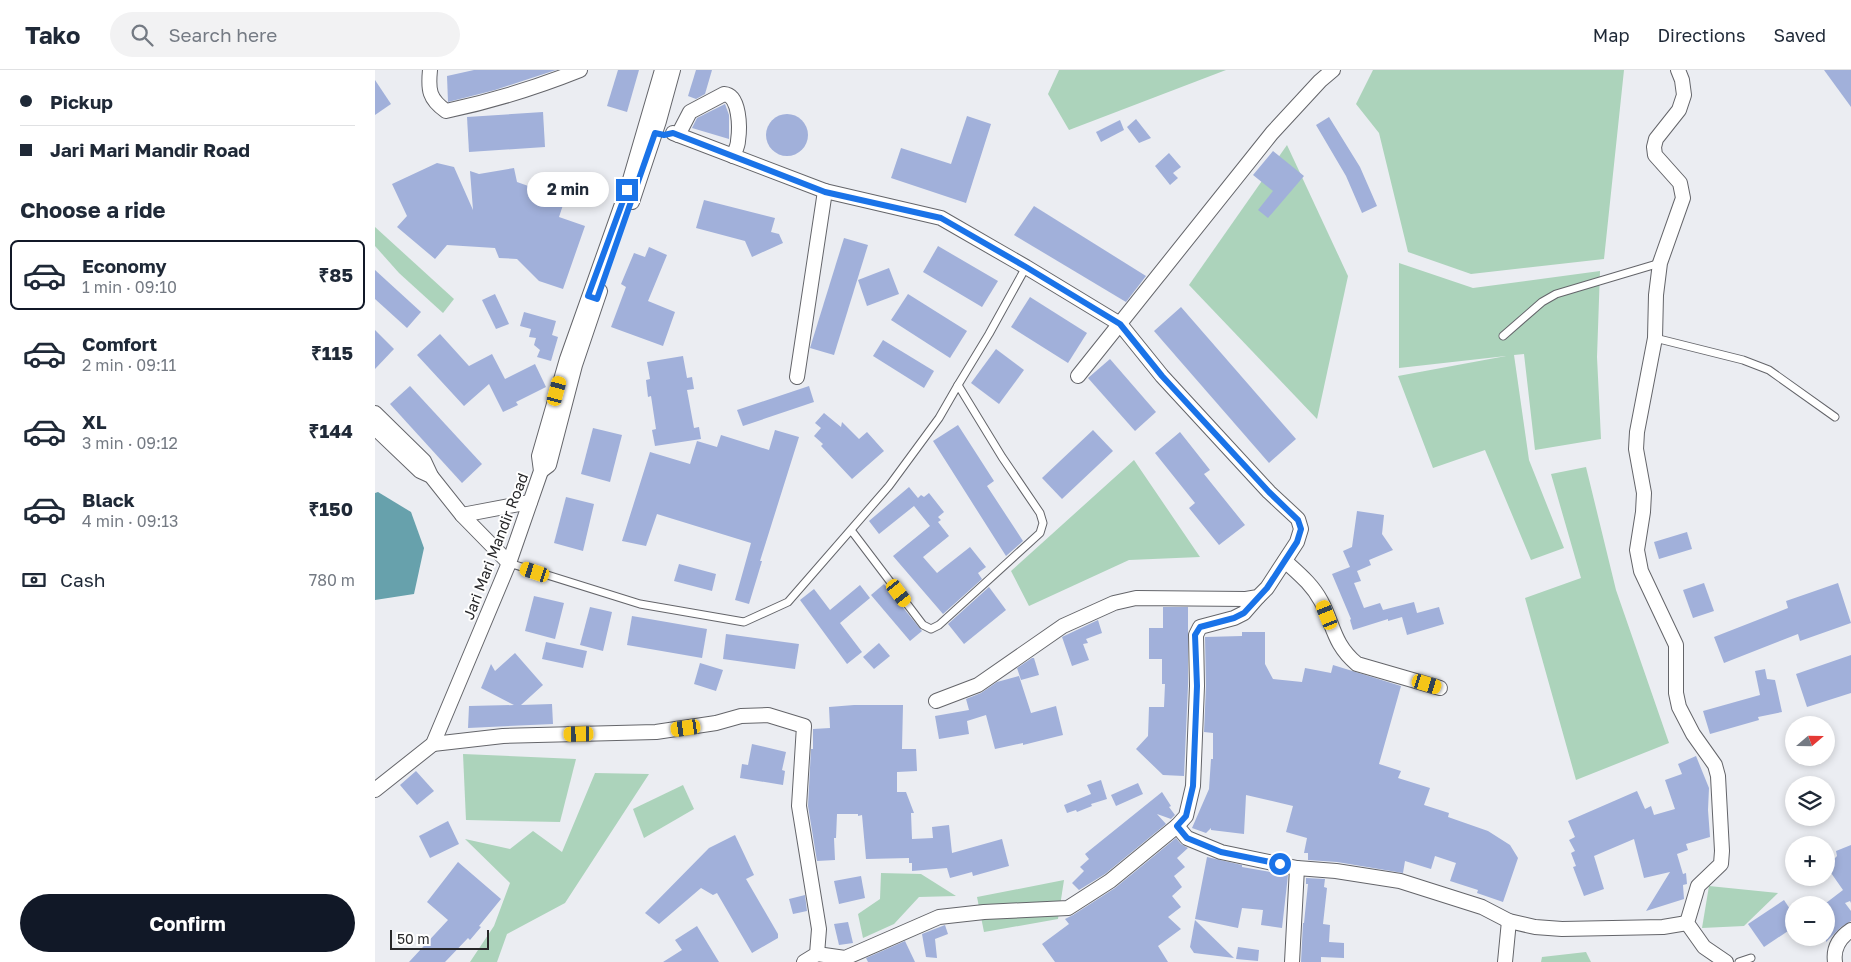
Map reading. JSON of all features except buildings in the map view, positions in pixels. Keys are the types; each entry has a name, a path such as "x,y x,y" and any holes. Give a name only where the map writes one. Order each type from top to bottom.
{"street":[{"path":"430,70 429,84 434,102 446,111 483,103 531,89 580,70"},
{"name":"Jari Mari Mandir Road","path":"433,744 509,563 531,502 541,471 539,456 567,359 593,297 627,190 652,125 662,70"},
{"path":"673,70 652,125 668,125 675,134 825,192 941,218 1120,324 1162,376 1269,492 1298,520 1301,529 1297,542 1267,588 1244,613 1234,618 1200,627 1197,630 1195,635 1197,686 1193,786 1186,816 1177,826 1110,880 1068,908 984,912 939,918 846,960 817,954 804,962"},
{"path":"1078,376 1272,133 1319,81 1333,70"},
{"path":"1678,70 1684,95 1679,110 1656,139 1654,147 1655,155 1680,182 1683,198 1659,262 1655,338 1637,432 1636,449 1644,493 1637,550 1641,572 1677,644 1676,693 1679,707 1693,734 1715,765 1718,776 1722,841 1721,864 1698,886 1687,923"},
{"path":"675,134 690,112 724,94 731,95 738,112 739,140 733,156"},
{"path":"797,376 825,192"},
{"path":"375,413 424,461 431,476 462,515 509,563"},
{"path":"375,428 420,471 431,476"},
{"path":"462,515 531,502"},
{"path":"1285,561 1311,584 1321,601 1338,643 1346,655 1357,664 1440,688"},
{"path":"937,701 979,685 1063,626 1114,603 1136,598 1246,599 1259,597"},
{"path":"375,790 433,744 503,736 655,732 716,723 741,716 768,715 804,726 799,806 819,929 817,954"},
{"path":"1177,826 1187,838 1221,852 1297,868 1336,870 1400,881 1481,907 1509,920 1535,927 1562,929 1663,927 1687,923"},
{"path":"1292,962 1297,868"},
{"path":"1505,962 1509,920"},
{"path":"1687,923 1703,947 1726,962"},
{"path":"1835,962 1833,952 1835,947 1851,930"}],"lane":[{"path":"1503,336 1542,302 1556,294 1659,262"},
{"path":"509,563 640,604 745,622 788,602 889,486 939,418 1026,267"},
{"path":"1655,338 1762,366 1835,417"},
{"path":"851,530 923,625 931,628 939,625 1040,533 1043,523 1040,512 1002,457 958,385"},
{"path":"1739,962 1751,958"}],"green space":[{"path":"1059,70 1226,70 1069,130 1048,94"},
{"path":"1373,70 1624,70 1604,259 1471,274 1408,252 1379,133 1356,104"},
{"path":"1287,145 1348,276 1317,419 1189,285"},
{"path":"375,227 454,299 443,313 399,273 375,246"},
{"path":"1399,263 1473,288 1600,271 1597,357 1601,439 1535,450 1524,354 1514,355 1529,460 1564,548 1531,560 1485,450 1433,468 1398,376 1506,356 1399,368"},
{"path":"1134,460 1200,557 1129,560 1029,606 1011,571"},
{"path":"1586,467 1616,590 1669,743 1576,780 1525,598 1581,578 1551,474"},
{"path":"463,754 576,759 560,822 466,820"},
{"path":"595,773 649,774 565,903 507,934 497,962 470,962 494,926 510,883 465,839 510,849 533,831 562,852"},
{"path":"683,785 694,809 644,838 633,809"},
{"path":"881,873 921,874 956,896 919,897 894,924 863,938 858,914 880,899"},
{"path":"1064,880 1058,919 984,932 977,897"},
{"path":"1709,886 1778,893 1744,926 1702,928"},
{"path":"1586,952 1591,962 1541,962 1542,957"}],"water":[{"path":"378,492 411,512 424,548 414,594 375,600 375,493"}],"route":[{"path":"627,190 588,296 597,299 655,133 664,135 673,133 825,192 941,218 1120,324 1162,376 1269,492 1298,520 1301,529 1297,542 1267,588 1244,613 1234,618 1200,627 1197,630 1195,635 1197,686 1193,786 1186,816 1177,826 1187,838 1221,852 1280,864"}]}
